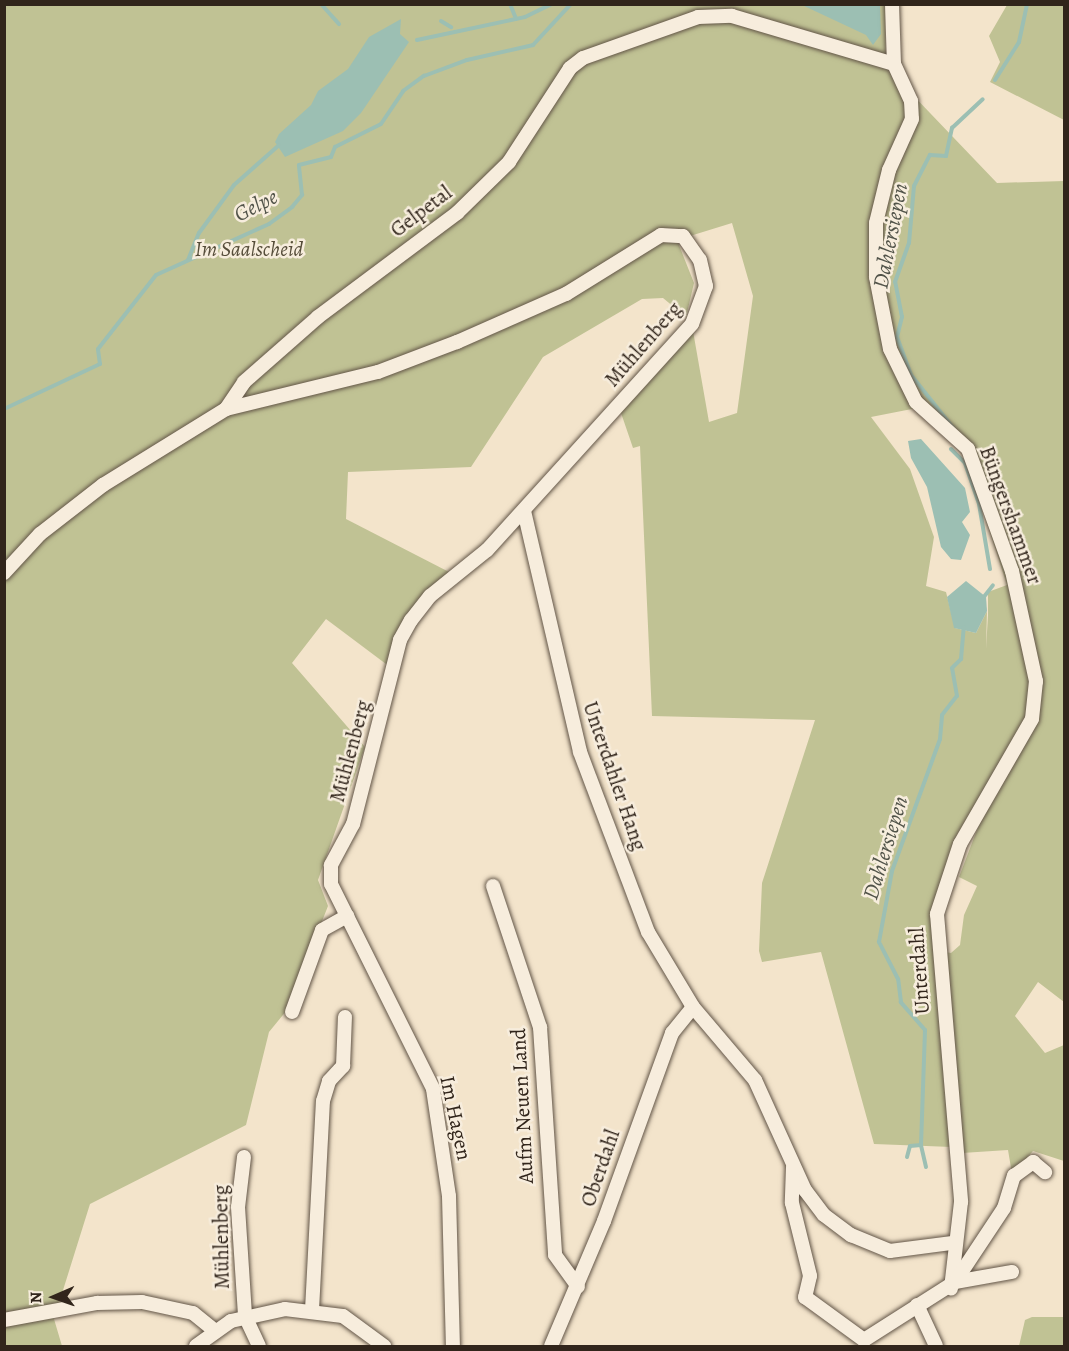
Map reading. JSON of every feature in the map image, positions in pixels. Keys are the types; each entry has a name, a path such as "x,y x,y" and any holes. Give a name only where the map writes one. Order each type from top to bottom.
{"street":[{"name":"Büngershammer","path":"892,4 894,64 911,101 912,119 889,170 876,223 876,277 890,349 916,402 969,448 1012,571 1036,681"},
{"name":"Gelpetal","path":"4,573 40,534 104,485 226,409 252,374 457,213 509,162 570,68 583,58 698,17 732,16 894,64"},
{"name":"Mühlenberg","path":"226,409 378,372 428,354 566,294 641,243 661,235 683,236 703,272 700,312 524,511 430,596 400,640 353,824 331,865 331,885"},
{"name":"Unterdahler Hang","path":"524,511 580,752 648,932 693,1007"},
{"name":"Unterdahl","path":"953,1285 952,1242 961,1202 937,914 960,844 1032,719 1036,681"},
{"name":"Im Hagen","path":"331,885 433,1089 449,1196 453,1347"},
{"name":"Aufm Neuen Land","path":"493,886 540,1028 555,1255 578,1287"},
{"path":"292,1012 322,930 347,916"},
{"path":"693,1007 755,1080 793,1166 824,1215 868,1243 890,1251 952,1242"},
{"name":"Oberdahl","path":"551,1347 578,1287 672,1033 693,1007"},
{"path":"312,1310 323,1101 329,1081 343,1066 345,1017"},
{"name":"Mühlenberg","path":"244,1157 238,1207 245,1316"},
{"path":"953,1285 1004,1208 1014,1176 1033,1162 1045,1172"},
{"path":"793,1166 792,1203 810,1276 805,1297 868,1341 916,1305 953,1285 1012,1272"},
{"path":"4,1320 97,1303 142,1302 193,1313 214,1330"},
{"path":"916,1305 936,1347"},
{"path":"196,1347 214,1330 245,1316 312,1310 343,1316 384,1347"},
{"path":"245,1316 259,1347"}],"green space":[{"name":"Im Saalscheid","path":"4,5 885,5 886,67 997,183 1064,181 1064,1002 1038,982 1015,1016 1045,1053 1064,1045 1064,1161 1033,1151 1017,1169 1011,1168 1008,1150 962,1153 944,1077 952,1147 874,1144 821,952 762,962 759,951 762,883 815,720 652,716 640,446 633,448 620,410 693,331 709,422 737,413 753,296 732,223 677,240 694,283 686,317 663,298 642,299 543,357 471,467 348,472 346,519 451,573 426,596 390,667 326,619 292,663 365,747 318,880 328,906 287,1010 269,1032 246,1125 90,1204 54,1319 62,1346 5,1346","holes":["922,407 965,455 1007,585 988,592 986,649 987,611 976,633 955,628 946,592 926,586 934,537 910,469 871,417","985,809 959,877 977,886 964,915 960,945 951,953 934,950 945,878"]},
{"path":"1007,5 1064,5 1064,120 990,82 1000,62 989,36"},
{"path":"1032,1317 1064,1317 1064,1346 1019,1346 1025,1320"}],"water":[{"path":"802,5 880,5 881,34 873,45 866,35"},
{"path":"401,19 400,34 409,42 361,113 343,131 285,157 275,142 279,134 311,105 318,91 348,69 369,37"},
{"path":"921,439 965,488 970,512 962,522 970,535 961,560 951,559 941,547 927,487 911,458 908,441"},
{"path":"966,581 986,597 987,611 976,633 954,628 947,597"}],"waterway":[{"path":"321,4 339,24"},
{"path":"510,4 516,19"},
{"path":"417,40 525,17 552,4"},
{"name":"Gelpe","path":"4,409 100,364 98,349 156,275 269,224 292,207 302,195 299,165 331,157 335,147 381,124 403,91 424,76 467,60 533,45 571,4"},
{"name":"Dahlersiepen","path":"995,80 1019,42 1027,4"},
{"path":"441,21 451,27"},
{"name":"Dahlersiepen","path":"954,429 911,375 897,337 902,317 895,282 909,243 914,186 930,155 946,156 952,128 983,99"},
{"path":"188,260 199,233 234,185 279,145"},
{"name":"Dahlersiepen","path":"951,449 965,463 979,504 990,569"},
{"name":"Dahlersiepen","path":"983,598 993,585"},
{"name":"Dahlersiepen","path":"926,1167 921,1145 925,1030 901,1002 898,979 879,942 892,871 940,739 942,715 957,696 952,668 961,659 964,627"},
{"path":"907,1157 910,1146 921,1145"}]}
